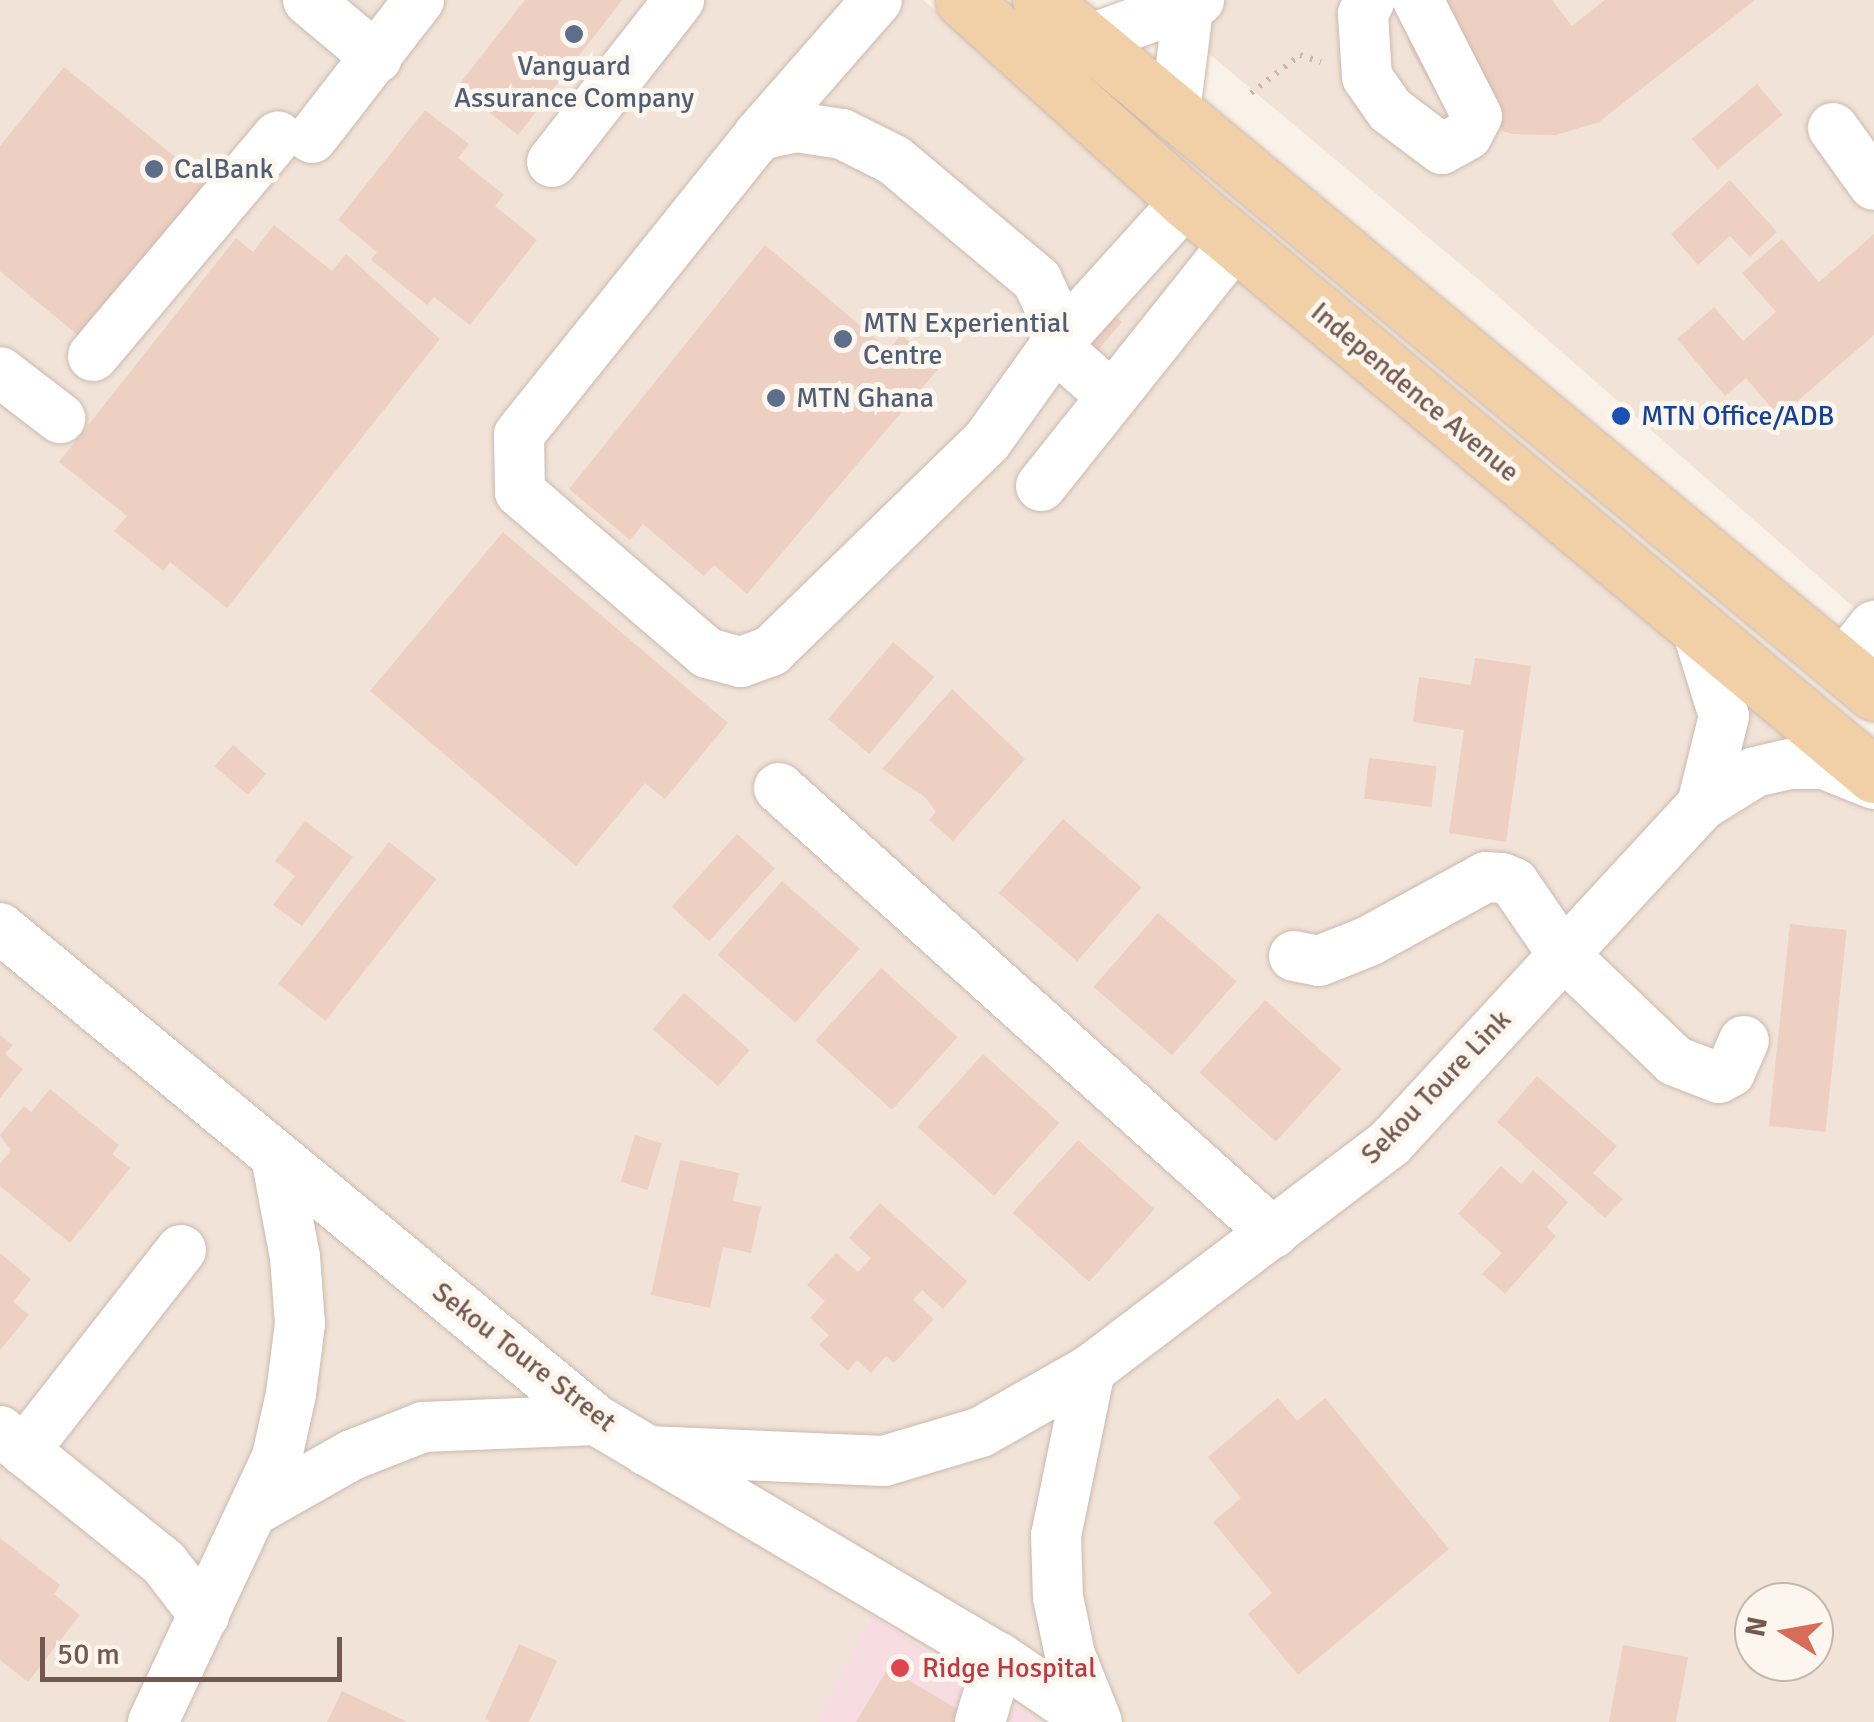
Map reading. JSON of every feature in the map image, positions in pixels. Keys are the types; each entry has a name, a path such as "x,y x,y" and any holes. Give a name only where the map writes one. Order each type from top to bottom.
{"main road":[{"name":"Independence Avenue","path":"963,0 1186,201 1874,775"},
{"path":"1040,0 1174,112 1863,662"}],"street":[{"path":"308,0 378,58"},
{"path":"94,356 295,137 378,58 418,0"},
{"path":"552,162 679,0"},
{"path":"877,0 759,134 519,435 514,460 520,492 707,653 741,662 771,650 987,442 1055,346 1186,201"},
{"path":"1370,0 1363,14 1368,77 1390,110 1442,150 1467,135 1478,116 1418,0"},
{"path":"1088,40 1193,4 1174,112"},
{"path":"759,134 796,128 842,134 894,160 1037,280 1053,314 1055,346 1109,394"},
{"path":"1833,128 1874,185"},
{"path":"1041,486 1109,394 1236,242"},
{"path":"1122,273 1175,313"},
{"path":"0,372 60,418"},
{"name":"Sekou Toure Link","path":"1697,629 1724,716 1702,805"},
{"name":"Sekou Toure Link","path":"647,1450 884,1460 980,1432 1090,1370 1390,1143 1702,805 1754,772 1790,764 1824,764 1874,784"},
{"path":"779,788 1273,1234"},
{"path":"1294,956 1318,960 1369,941 1486,877 1514,883 1562,954 1635,1026 1706,1079 1730,1072 1744,1041"},
{"name":"Sekou Toure Street","path":"0,928 596,1420 999,1658 1095,1722"},
{"path":"153,1722 277,1457 300,1324 276,1156"},
{"path":"181,1250 7,1440 164,1564 204,1615"},
{"path":"1090,1370 1056,1535 1058,1597 1070,1655 1095,1722"},
{"path":"253,1511 352,1455 422,1427 596,1420"},
{"path":"980,1722 999,1658"}],"shaded area":[{"path":"0,0 923,0 1874,798 1874,1722 1039,1722 873,1615 815,1722 0,1722"},
{"path":"1145,0 1874,0 1874,625 1484,284"},
{"name":"Ridge Hospital","path":"872,1615 1039,1722 815,1722"}],"building":[{"path":"525,0 622,0 518,135 457,87"},
{"path":"1400,0 1552,0 1572,26 1605,0 1755,0 1599,122 1556,135 1511,134 1468,117 1433,88 1410,49"},
{"path":"64,67 211,186 85,341 0,271 0,146"},
{"path":"1757,84 1783,115 1718,169 1692,139"},
{"path":"425,110 469,144 458,158 504,195 495,206 537,240 470,325 434,297 427,305 371,260 377,252 338,220"},
{"path":"1730,180 1777,232 1750,257 1730,236 1698,265 1671,234"},
{"path":"274,225 332,271 346,254 440,339 227,608 170,562 164,571 114,531 127,516 59,462 236,238 253,252"},
{"path":"1874,234 1874,335 1779,417 1746,378 1725,396 1677,339 1714,307 1743,341 1776,312 1742,273 1782,239 1819,282"},
{"name":"MTN Ghana","path":"765,245 889,350 901,334 939,368 747,594 714,565 704,576 643,524 630,540 569,489"},
{"path":"1102,305 1122,322 1096,352 1076,336"},
{"path":"503,532 728,723 665,799 645,783 576,866 370,691"},
{"path":"893,642 934,677 869,754 828,719"},
{"path":"1475,658 1531,666 1506,842 1449,833 1464,730 1413,722 1419,677 1471,685"},
{"path":"952,689 1025,759 953,841 929,820 936,812 925,797 882,769"},
{"path":"233,745 266,774 248,795 215,766"},
{"path":"1369,758 1436,766 1431,807 1364,799"},
{"path":"1063,819 1141,887 1077,961 999,893"},
{"path":"305,821 353,857 302,926 273,905 295,876 275,861"},
{"path":"737,834 775,868 709,941 671,907"},
{"path":"389,842 436,879 325,1021 278,984"},
{"path":"782,881 860,949 795,1023 718,955"},
{"path":"1158,913 1236,981 1172,1055 1094,987"},
{"path":"1790,924 1847,930 1825,1132 1769,1126"},
{"path":"881,968 958,1037 892,1110 815,1041"},
{"path":"684,993 750,1050 718,1086 653,1029"},
{"path":"1265,1000 1342,1069 1276,1142 1199,1073"},
{"path":"0,1035 13,1045 5,1054 23,1069 0,1098"},
{"path":"983,1054 1060,1123 994,1196 917,1127"},
{"path":"1537,1076 1617,1146 1593,1173 1623,1199 1605,1218 1497,1122"},
{"path":"50,1089 119,1145 112,1154 130,1168 70,1243 0,1186 0,1164 11,1150 0,1135 24,1106 31,1112"},
{"path":"635,1135 662,1143 647,1190 621,1182"},
{"path":"1078,1140 1155,1209 1089,1282 1012,1213"},
{"path":"680,1160 739,1173 733,1201 761,1207 751,1253 723,1247 710,1308 651,1295"},
{"path":"1501,1166 1521,1184 1533,1170 1568,1202 1547,1227 1556,1236 1505,1294 1482,1274 1502,1253 1458,1214"},
{"path":"880,1203 967,1281 943,1309 922,1290 913,1300 934,1319 894,1363 886,1356 871,1373 857,1360 848,1371 819,1345 829,1335 810,1318 825,1301 807,1285 836,1253 858,1272 871,1258 849,1238"},
{"path":"0,1253 31,1279 13,1302 29,1315 0,1350"},
{"path":"1278,1398 1297,1421 1325,1398 1449,1549 1298,1675 1248,1614 1272,1593 1213,1522 1241,1498 1208,1457"},
{"path":"0,1538 60,1585 54,1594 80,1615 28,1682 0,1660"},
{"path":"519,1644 557,1661 529,1722 491,1722 485,1719"},
{"path":"1623,1645 1688,1657 1676,1722 1609,1722"},
{"path":"888,1668 974,1719 856,1722"},
{"path":"342,1691 407,1722 327,1722"}],"place":[{"name":"Vanguard Assurance Company","path":"574,34"},
{"name":"CalBank","path":"154,169"},
{"name":"MTN Experiential Centre","path":"843,339"},
{"name":"MTN Ghana","path":"776,398"},
{"name":"MTN Office/ADB","path":"1621,416"},
{"name":"Ridge Hospital","path":"900,1668"}]}
